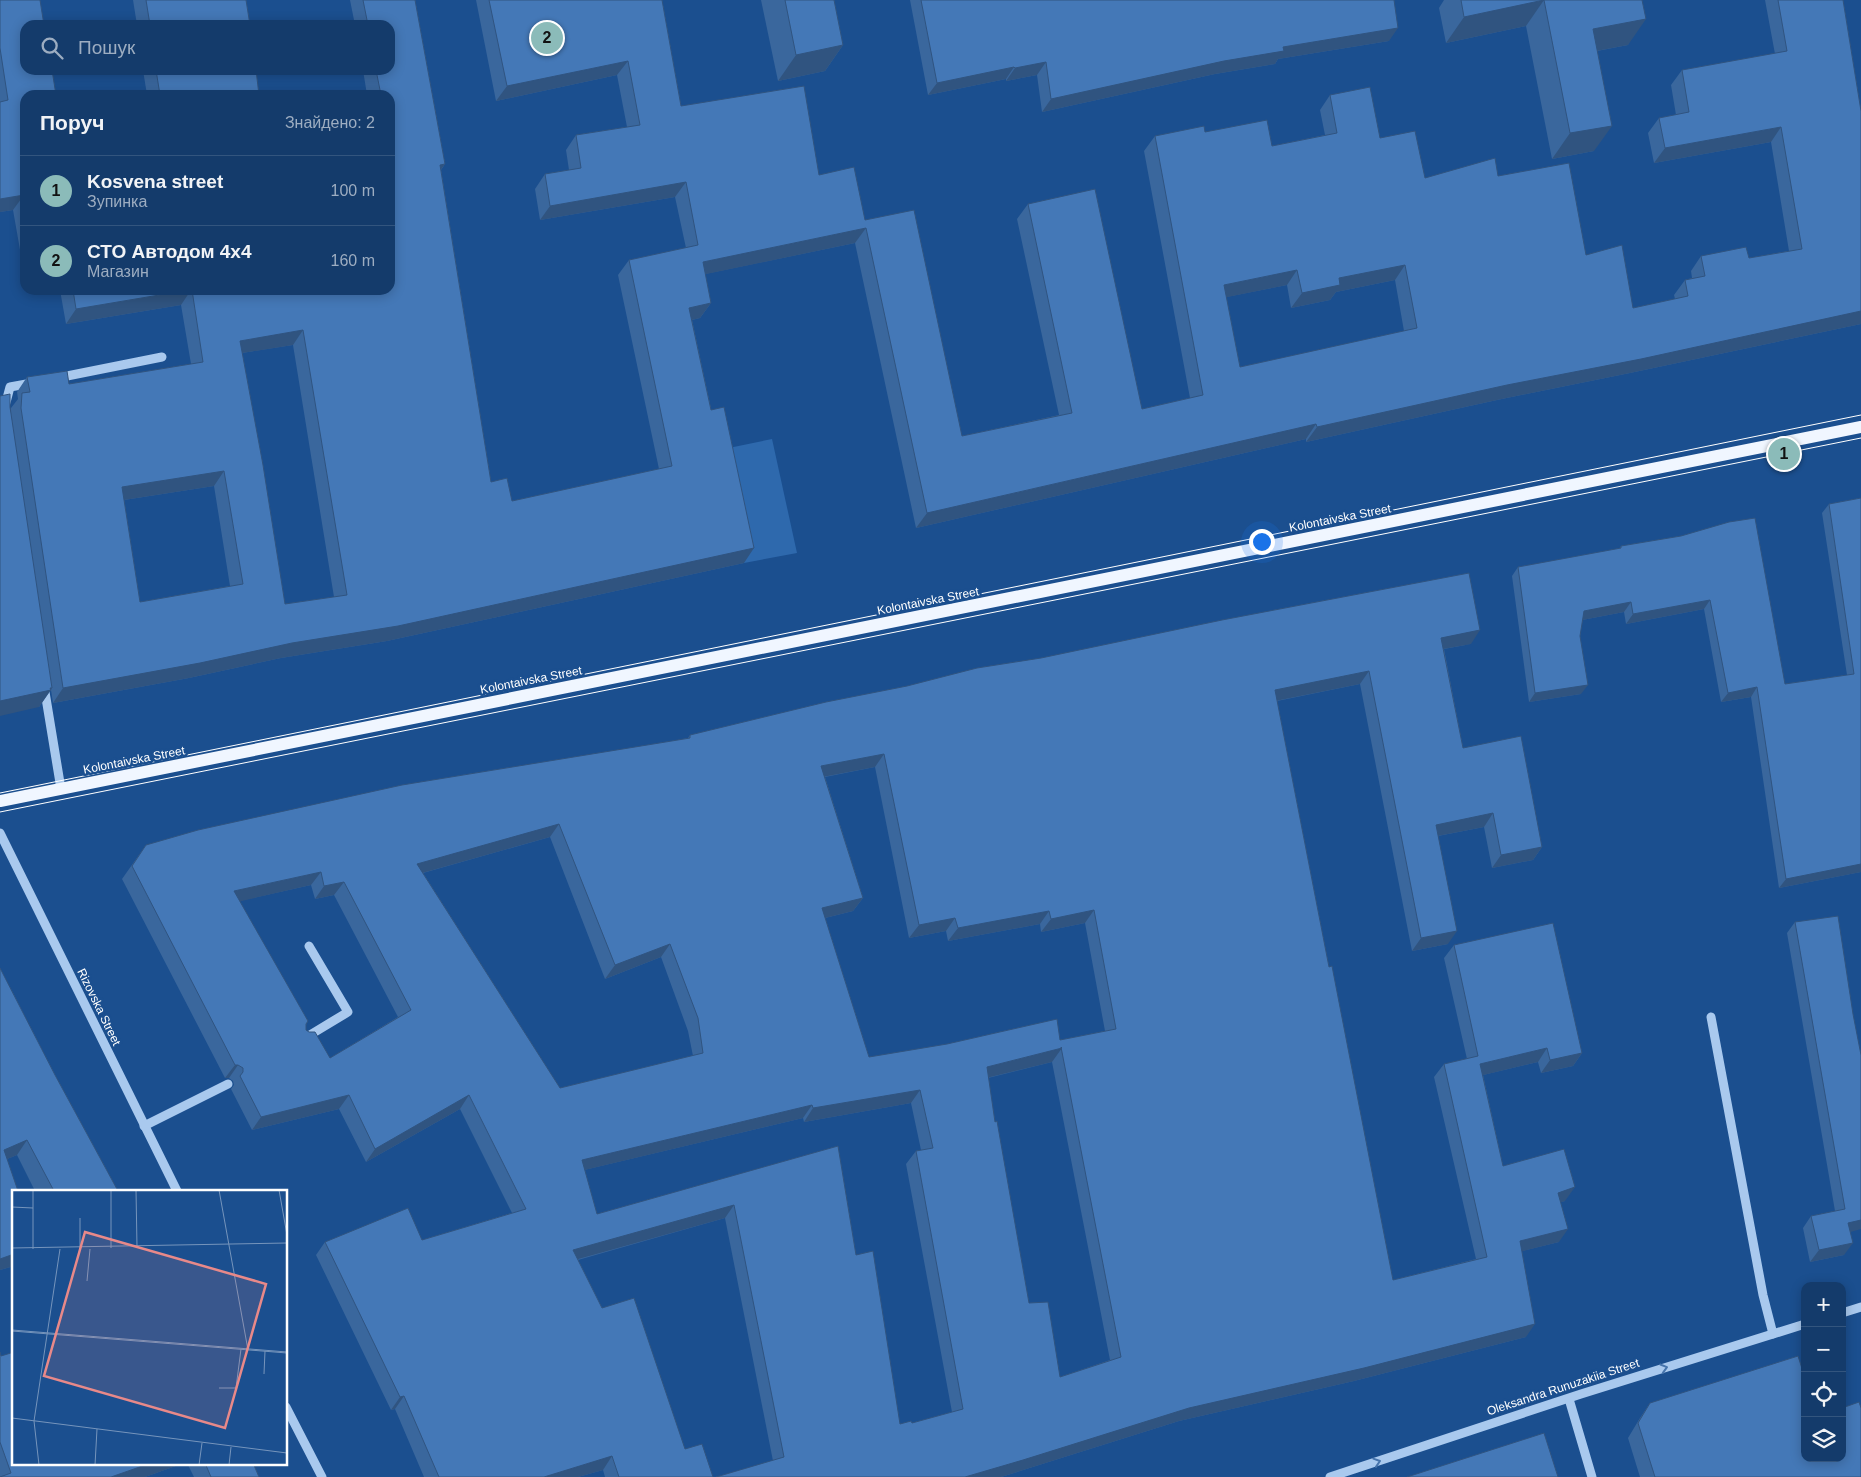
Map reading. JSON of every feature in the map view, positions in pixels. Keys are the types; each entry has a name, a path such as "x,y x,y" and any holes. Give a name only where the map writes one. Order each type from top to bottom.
{"main road":[{"name":"Kolontaivska Street","path":"0,801 1861,427"}],"street":[{"path":"4,414 4,406 10,387 162,357"},
{"path":"42,676 61,789"},
{"name":"Rizovska Street","path":"0,833 176,1190"},
{"path":"302,1040 348,1012 309,946"},
{"path":"1711,1017 1763,1295 1773,1334"},
{"path":"144,1126 228,1084"},
{"path":"1846,1312 1861,1307"},
{"name":"Oleksandra Runuzakiia Street","path":"1330,1477 1801,1325"},
{"path":"1569,1399 1592,1477"},
{"path":"288,1410 322,1477"}],"shaded area":[{"path":"772,439 797,553 744,563 719,450"}],"building":[{"path":"0,0 40,0 43,20 20,20 20,75 53,75 55,90 20,90 20,196 0,199 0,102 8,100 0,48"},
{"path":"146,0 246,0 249,20 149,20"},
{"path":"363,0 415,0 445,164 440,165 491,482 507,478 512,501 672,466 629,260 698,245 686,182 550,206 545,174 581,168 576,135 640,125 628,61 507,86 489,0 662,0 681,106 804,86 819,175 854,167 865,220 914,210 962,436 1072,413 1028,204 1095,189 1142,409 1203,395 1155,136 1204,126 1205,132 1267,120 1272,146 1337,133 1330,95 1370,87 1380,138 1415,131 1425,178 1495,158 1498,176 1569,163 1586,255 1622,245 1633,308 1688,296 1685,280 1705,276 1701,256 1746,247 1749,258 1802,249 1781,127 1665,148 1659,118 1689,112 1682,70 1787,51 1778,0 1843,0 1861,111 1861,311 1317,427 1316,424 927,513 866,228 703,262 711,303 689,308 711,410 724,407 754,548 398,626 292,643 200,663 63,688 21,408 22,393 30,392 27,377 67,371 69,384 203,362 193,295 395,295 395,90 380,90 377,75 395,75 395,20 367,20","holes":["1405,265 1417,328 1240,367 1224,285 1297,270 1302,293 1340,285 1339,278","303,330 347,595 285,604 263,465 240,341","224,471 243,584 140,602 122,487"]},
{"path":"785,0 834,0 843,45 796,55"},
{"path":"921,0 1394,0 1398,28 1283,47 1284,51 1224,61 1051,99 1046,62 937,83"},
{"path":"1461,0 1544,0 1464,17"},
{"path":"1544,0 1642,0 1646,19 1593,29 1612,126 1570,133"},
{"path":"157,75 257,75 258,90 159,90"},
{"path":"74,295 159,295 76,309"},
{"path":"10,394 10,407 52,688 50,688 51,690 0,701 0,396"},
{"path":"1861,498 1861,864 1786,879 1757,687 1728,693 1710,600 1633,614 1631,602 1584,611 1580,636 1588,685 1535,693 1518,567 1681,536 1729,522 1755,518 1785,684 1854,674 1829,504"},
{"path":"1469,573 1480,630 1441,638 1463,748 1521,736 1542,847 1501,855 1493,813 1436,825 1457,931 1421,938 1369,671 1275,690 1329,967 1332,966 1393,1280 1487,1257 1444,1064 1478,1056 1454,945 1553,923 1582,1053 1550,1060 1547,1048 1480,1064 1503,1166 1564,1149 1575,1187 1558,1193 1568,1229 1520,1241 1535,1324 1364,1368 1189,1408 965,1477 716,1477 784,1457 734,1205 573,1250 602,1308 634,1298 685,1449 702,1444 713,1477 619,1477 612,1456 544,1477 439,1477 404,1396 400,1397 325,1242 408,1208 422,1240 526,1209 469,1095 375,1149 349,1095 261,1117 240,1076 243,1068 235,1065 132,866 146,845 198,830 402,785 690,738 690,735 826,702 907,686 977,668 1041,658 1222,620","holes":["884,754 919,925 955,918 958,928 1049,911 1051,919 1094,910 1116,1029 1060,1040 1057,1019 947,1044 869,1057 822,908 863,898 821,766","559,824 615,965 670,944 698,1018 703,1053 560,1088 417,864","321,872 324,886 344,882 411,1010 330,1058 315,1032 306,1030 308,1021 234,891","1061,1048 1121,1357 1060,1377 1048,1302 1029,1303 997,1121 995,1122 987,1067","920,1090 933,1148 916,1151 963,1409 912,1423 911,1421 900,1424 873,1251 856,1255 838,1146 597,1214 582,1160 812,1105 813,1108"]},
{"path":"1838,916 1861,1055 1861,1220 1848,1223 1853,1243 1819,1250 1811,1216 1845,1209 1795,922"},
{"path":"0,968 117,1190 53,1190 27,1140 4,1150 18,1190 12,1190 12,1255 0,1259"},
{"path":"0,1352 1,1356 12,1353 12,1464 148,1464 111,1477 0,1477 11,1473 0,1442"},
{"path":"1798,1356 1801,1365 1801,1462 1846,1462 1846,1407 1859,1402 1861,1408 1861,1477 1655,1477 1638,1423 1650,1403"},
{"path":"1544,1433 1558,1477 1407,1477"},
{"path":"205,1464 253,1464 259,1477 211,1477"}],"tram line":[{"path":"0,793 1861,415"},
{"path":"0,812 1861,438"}],"place":[{"name":"СТО Автодом 4х4","path":"547,38"},
{"name":"Kosvena street","path":"1784,454"}]}
